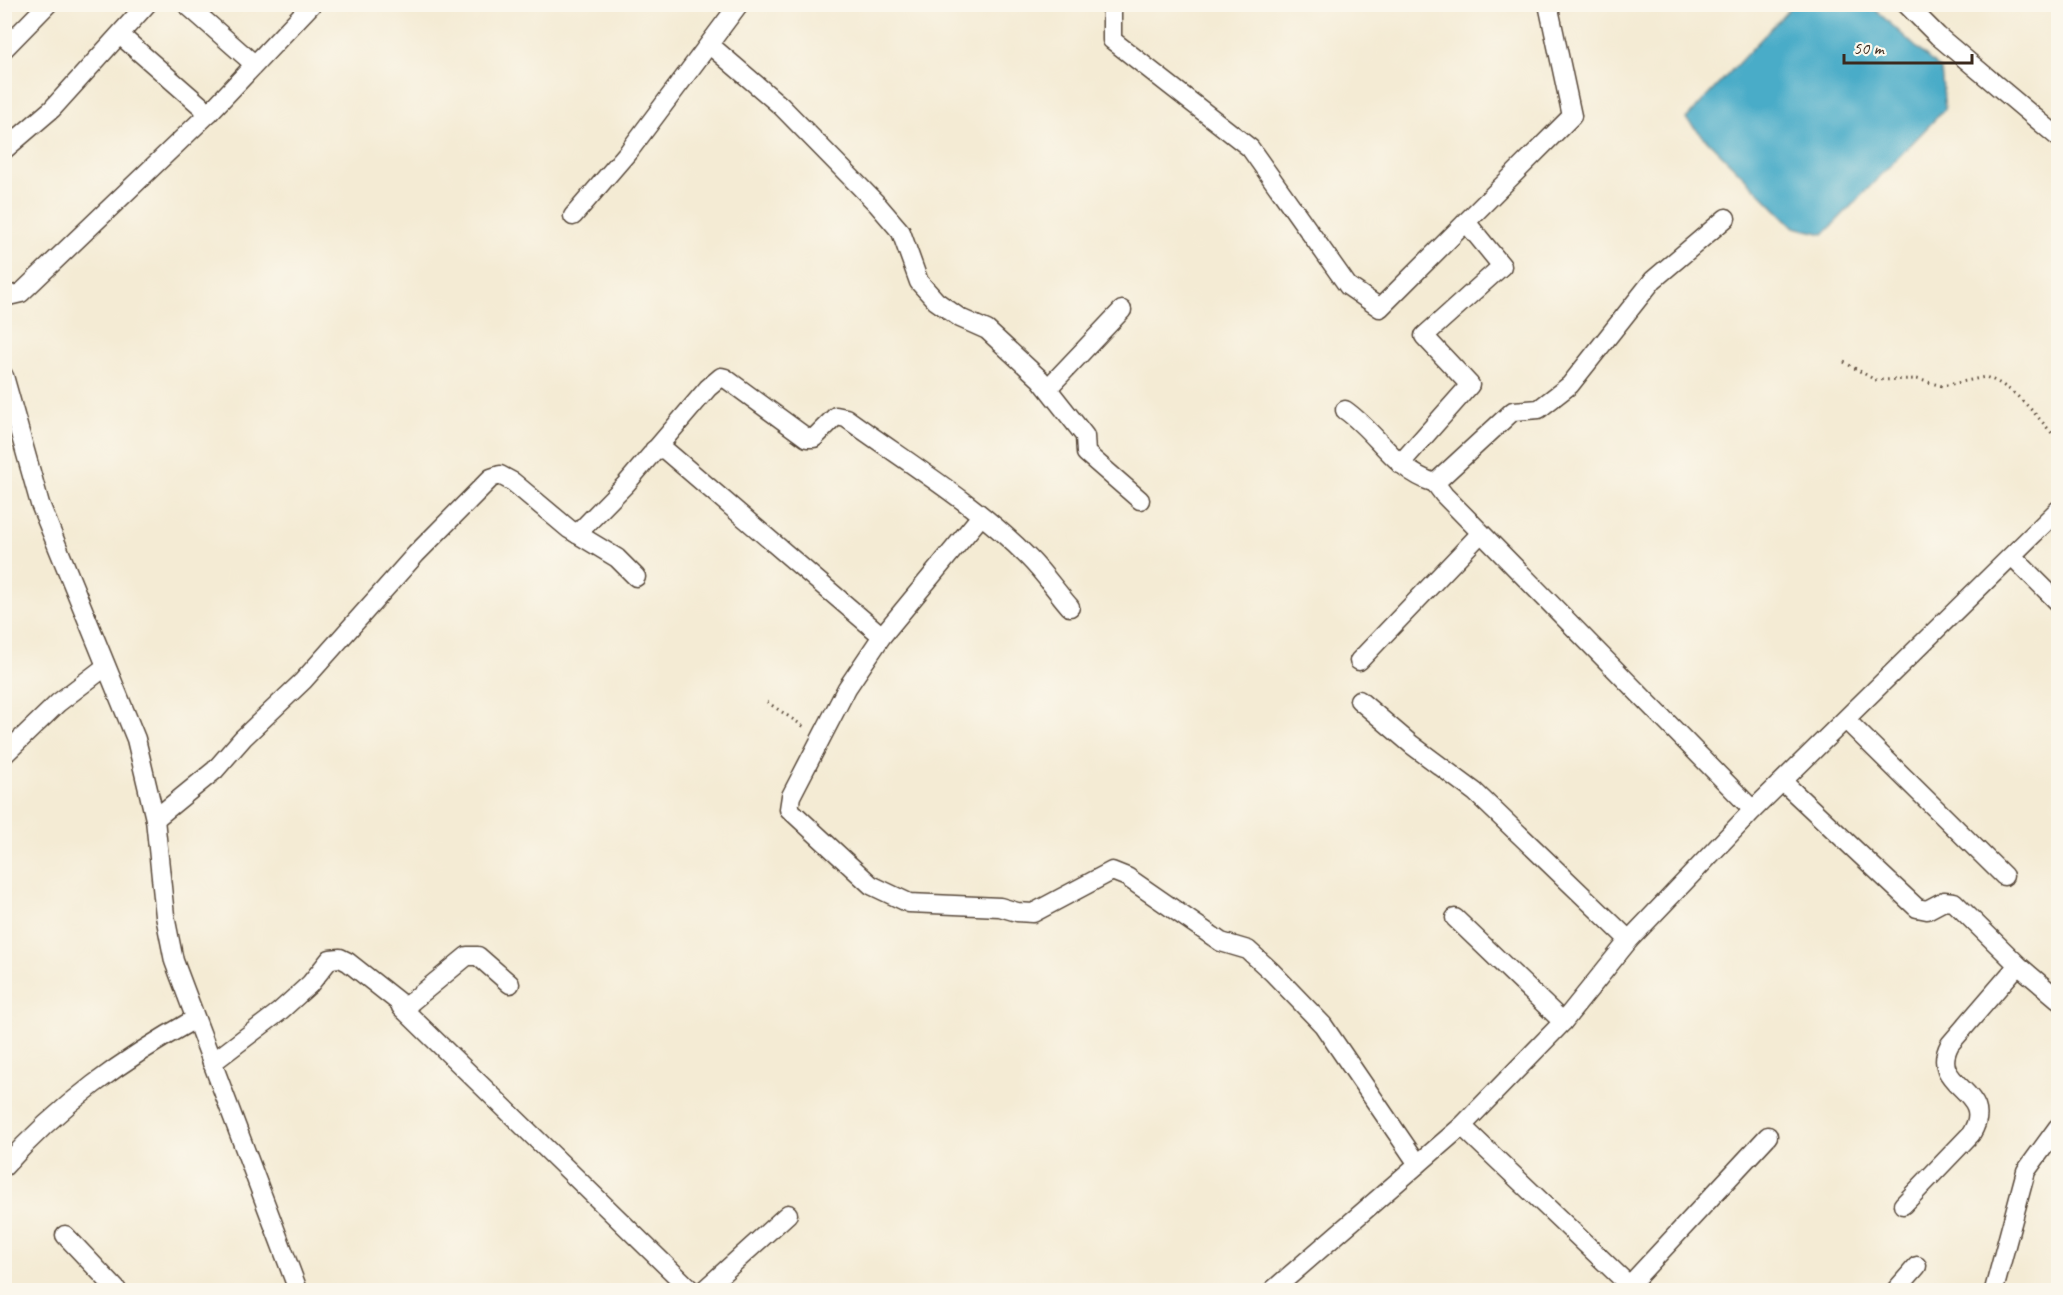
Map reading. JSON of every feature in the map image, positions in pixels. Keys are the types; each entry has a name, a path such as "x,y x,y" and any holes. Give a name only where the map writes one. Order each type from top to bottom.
{"street":[{"path":"4,49 48,4"},
{"path":"4,150 52,109 147,4"},
{"path":"186,4 254,64"},
{"path":"4,297 21,292 209,113 312,4"},
{"path":"573,216 629,151 739,4"},
{"path":"1112,4 1112,40 1250,148 1348,286 1380,308 1572,116 1548,4"},
{"path":"1906,4 1938,36 2058,137"},
{"path":"120,35 209,113"},
{"path":"710,45 789,114 877,204 901,232 919,282 936,301 960,318 997,338 1048,388 1085,436 1086,453 1140,500"},
{"path":"1435,483 1513,411 1544,407 1570,385 1653,280 1726,218"},
{"path":"1400,464 1470,385 1424,336 1502,266 1466,222"},
{"path":"1048,388 1122,310"},
{"path":"4,376 40,504 136,739 155,819 168,939 195,1019 298,1290"},
{"path":"577,534 660,447 708,388 721,377 807,438 814,438 836,416 846,418 948,489 981,516 1029,558 1070,607"},
{"path":"1345,410 1400,464 1421,478 1435,483 1481,533 1754,810"},
{"path":"660,447 882,636"},
{"path":"155,819 215,770 243,738 303,681 416,554 491,478 505,476 577,534 612,555 636,577"},
{"path":"1273,1290 1462,1126 1563,1022 1629,940 1754,810 2013,557 2058,510"},
{"path":"981,516 882,636 847,688 790,796 789,808 871,885 909,903 1000,907 1025,914 1055,903 1112,871 1118,872 1221,942 1248,950 1272,972 1323,1024 1418,1164"},
{"path":"1359,661 1481,533"},
{"path":"2013,557 2058,602"},
{"path":"4,755 58,704 105,667"},
{"path":"1359,700 1412,745 1475,792 1629,940"},
{"path":"1846,720 2004,876"},
{"path":"1783,782 1917,908 1927,910 1944,901 1954,902 2018,965 2058,999"},
{"path":"1455,918 1563,1022"},
{"path":"401,1007 409,1006 467,956 478,956 510,984"},
{"path":"212,1064 279,1012 310,984 325,962 340,958 348,962 401,1007 691,1290"},
{"path":"1903,1205 1971,1134 1978,1123 1980,1113 1976,1104 1950,1077 1944,1064 1944,1055 1950,1044 2018,965"},
{"path":"4,1167 82,1091 142,1048 195,1019"},
{"path":"1462,1126 1630,1289 1768,1136"},
{"path":"1994,1290 2026,1172 2058,1127"},
{"path":"704,1290 788,1214"},
{"path":"65,1235 117,1290"},
{"path":"1896,1290 1917,1266"}],"path":[{"path":"1844,362 1875,380 1917,379 1942,386 1985,377 1990,378 2006,387 2058,440"},
{"path":"767,702 820,737"}],"water":[{"path":"1793,5 1870,5 1941,70 1945,109 1824,234 1794,227 1686,119"}]}
